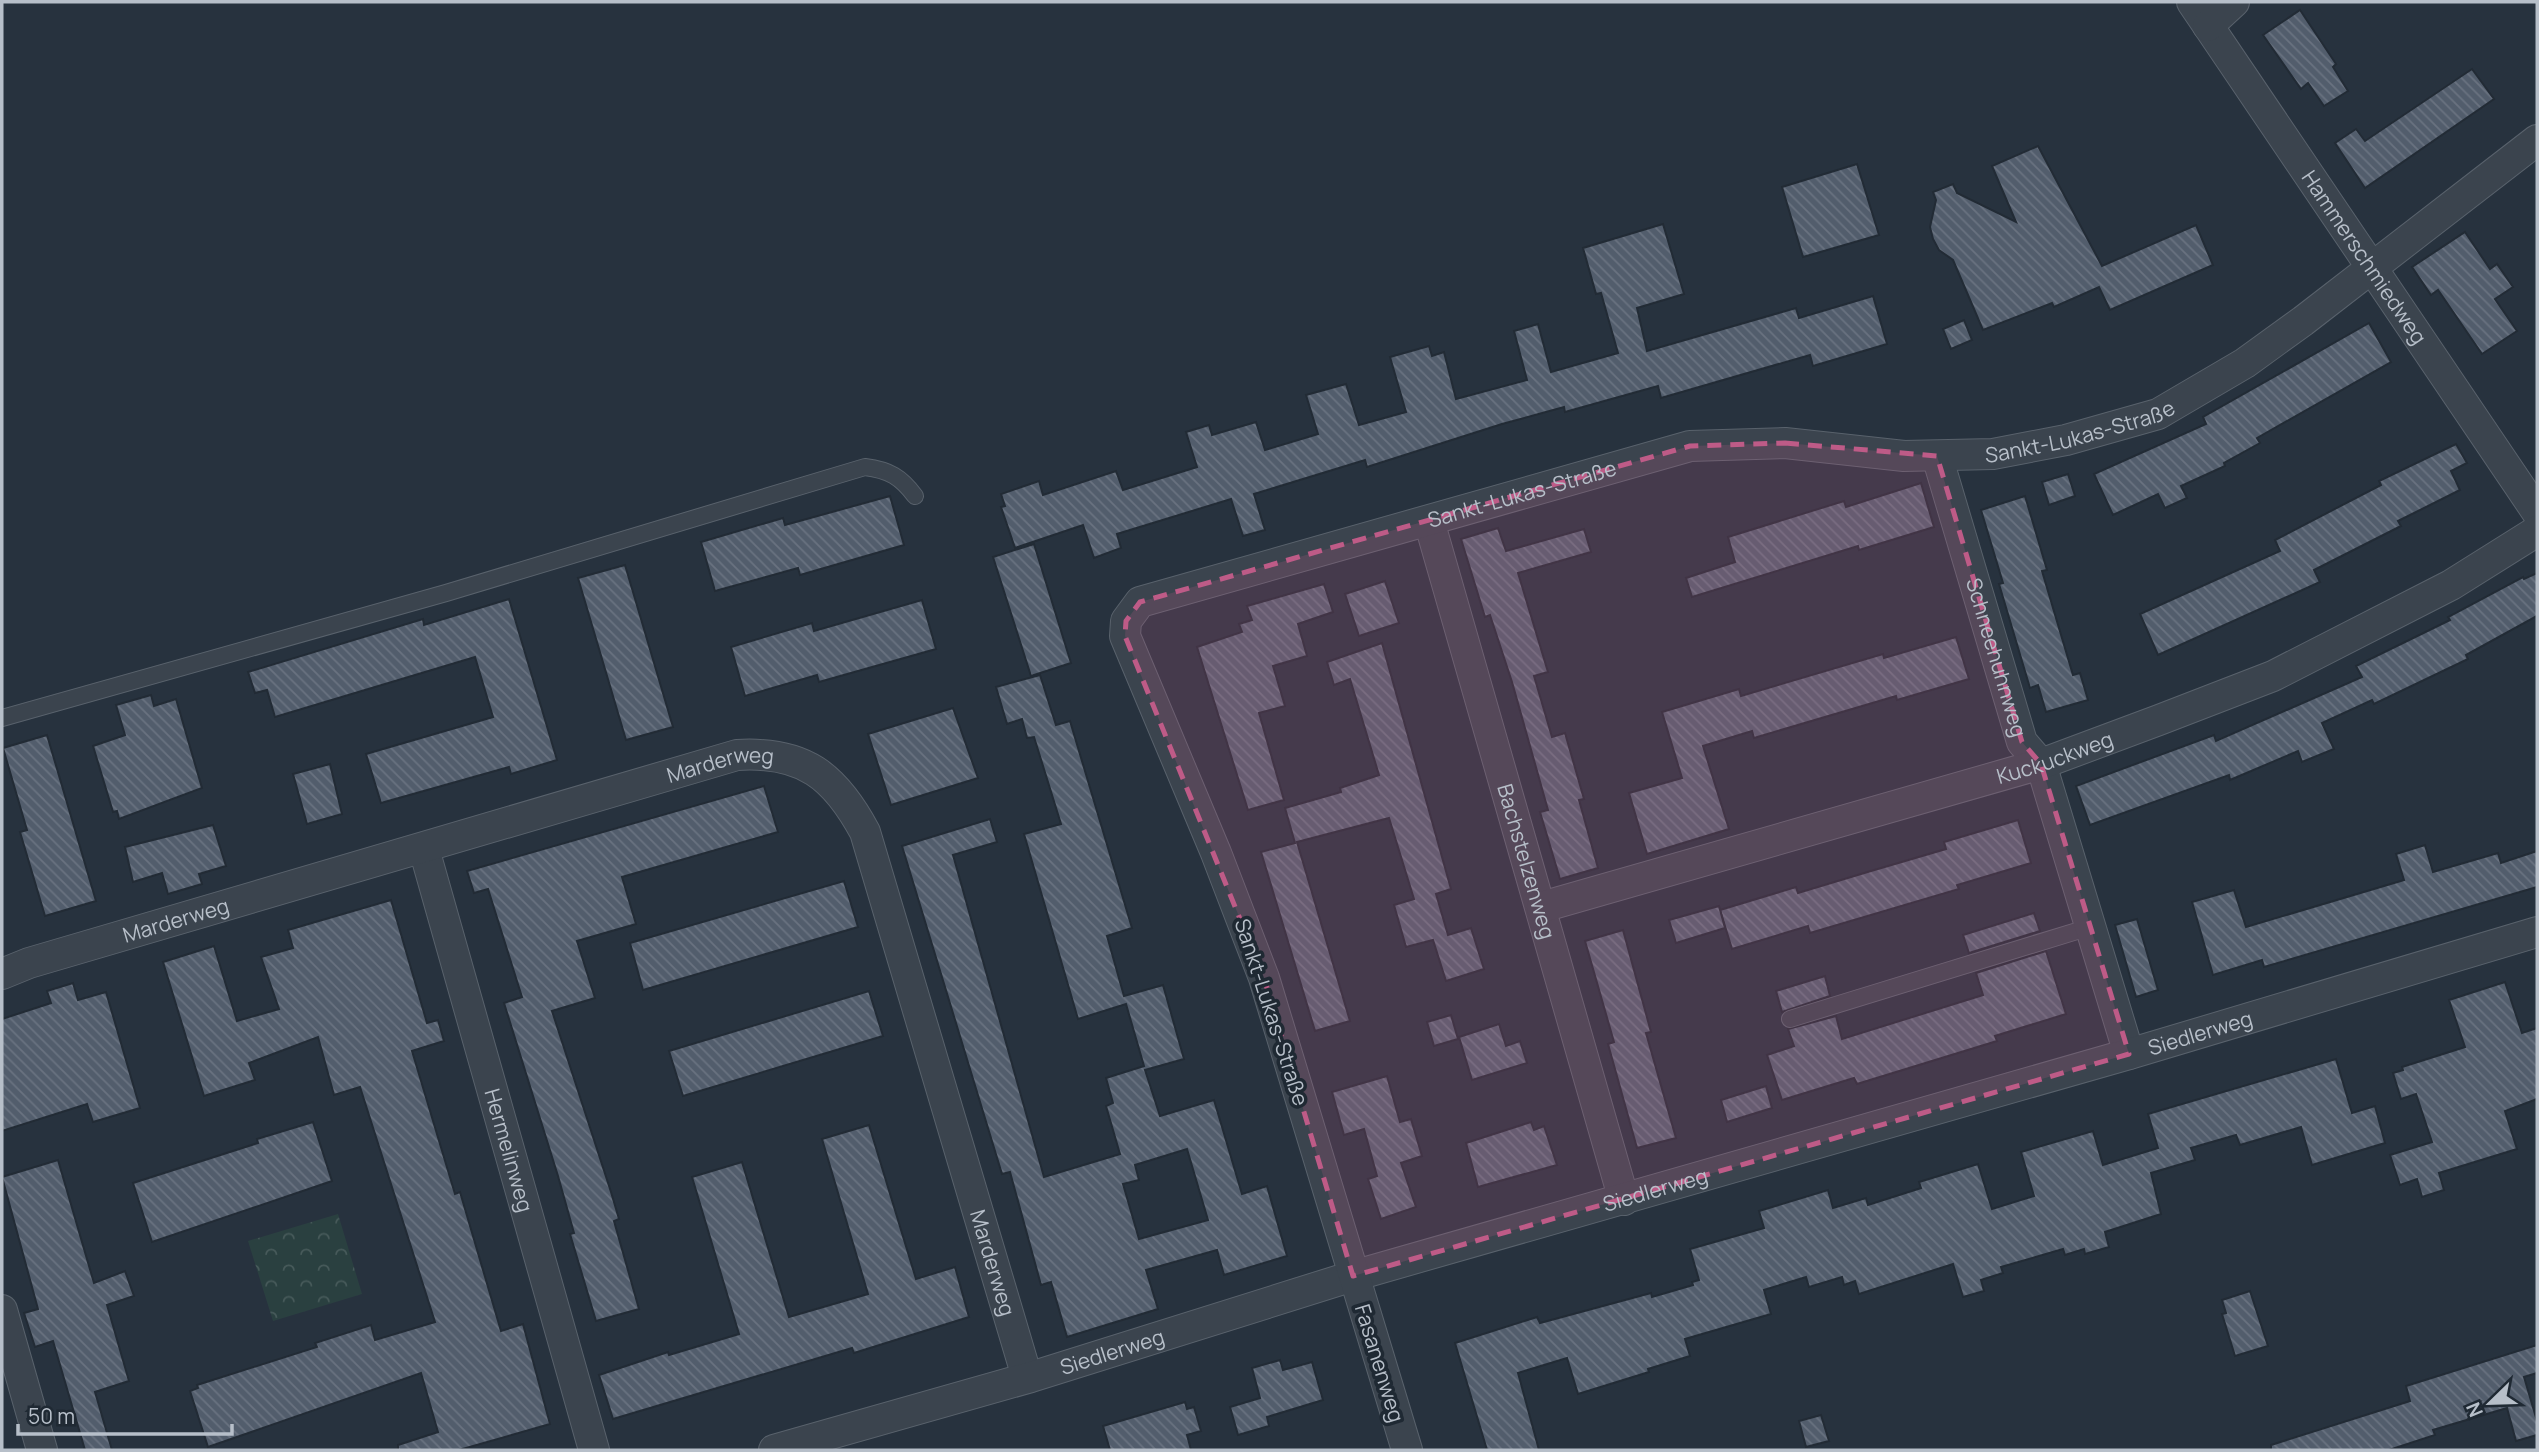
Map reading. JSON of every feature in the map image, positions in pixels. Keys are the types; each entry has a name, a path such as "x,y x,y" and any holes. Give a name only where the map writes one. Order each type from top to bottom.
{"street":[{"path":"2200,14 2234,2"},
{"name":"Hammerschmiedweg","path":"2200,14 2537,512"},
{"name":"Sankt-Lukas-Straße","path":"1353,1276 1264,978 1226,877 1125,636 1126,621 1140,602 1665,451 1704,444 1784,443 1858,453 1937,456 1993,454 2066,440 2158,414 2245,363 2374,269 2537,141"},
{"name":"Schneehuhnweg","path":"1937,456 2022,742 2041,764 2129,1054"},
{"name":"Bachstelzenweg","path":"1429,521 1624,1200"},
{"name":"Kuckuckweg","path":"1542,907 2041,764 2273,676 2451,585 2537,531"},
{"name":"Marderweg","path":"2,974 29,963 737,755 782,757 821,773 847,799 871,847 1027,1377"},
{"name":"Hermelinweg","path":"424,849 594,1450"},
{"name":"Siedlerweg","path":"774,1450 809,1446 1353,1276 2129,1054 2537,932"},
{"name":"Fasanenweg","path":"1353,1276 1407,1450"},
{"path":"2,1310 42,1450"}],"lane":[{"path":"2,718 446,593 865,467 885,470 894,475 904,481 915,496"},
{"path":"1790,1019 2090,927"}],"highlighted area":[{"path":"1785,443 1937,456 2022,742 2041,764 2129,1054 1353,1276 1264,978 1125,636 1126,621 1140,602 1690,446"}],"green space":[{"path":"338,1214 362,1294 273,1321 248,1241"}],"building":[{"path":"2300,10 2336,64 2333,67 2348,91 2324,106 2308,83 2301,89 2263,35"},
{"path":"2472,69 2494,99 2365,188 2335,143 2356,129 2365,141"},
{"path":"2038,146 2102,266 2196,225 2213,265 2110,310 2099,287 2054,307 2052,303 1983,330 1953,260 1939,250 1933,239 1930,227 1936,200 1933,192 1953,184 1957,193 2016,222 1992,166"},
{"path":"1857,164 1879,235 1803,257 1782,187"},
{"path":"1663,224 1684,294 1637,308 1647,351 1796,308 1799,318 1873,296 1887,344 1813,366 1810,355 1661,398 1658,386 1565,412 1564,407 1502,424 1367,467 1365,460 1254,494 1265,530 1243,536 1231,499 1117,534 1121,548 1094,558 1083,525 1015,548 1001,507 1005,506 1001,494 1039,481 1043,495 1116,471 1123,490 1197,467 1186,432 1209,425 1212,435 1256,422 1265,450 1318,434 1306,395 1346,384 1359,425 1406,412 1390,357 1429,346 1432,356 1444,352 1456,399 1527,380 1514,331 1538,324 1551,372 1618,353 1601,293 1596,294 1583,248"},
{"path":"2465,232 2490,269 2497,264 2513,287 2495,299 2517,331 2482,354 2438,290 2431,295 2412,267"},
{"path":"1964,320 1972,340 1951,349 1943,329"},
{"path":"2369,323 2391,362 2257,438 2260,443 2224,463 2225,466 2181,486 2187,498 2165,508 2158,494 2113,515 2094,474 2206,424 2203,417"},
{"path":"2456,444 2467,463 2451,471 2460,490 2398,521 2401,526 2314,570 2320,582 2158,655 2140,614 2280,551 2275,540 2381,485 2379,481"},
{"path":"2068,474 2075,496 2049,505 2042,482"},
{"path":"1921,483 1934,527 1859,550 1858,546 1692,597 1686,578 1735,562 1728,537 1844,501 1846,507"},
{"path":"890,496 904,545 800,575 798,568 715,591 701,542 783,518 785,525"},
{"path":"2025,496 2047,570 2042,571 2073,675 2080,673 2088,700 2046,712 2038,685 2030,688 1999,584 2003,583 1981,510"},
{"path":"1498,528 1506,551 1584,529 1591,552 1518,573 1548,672 1534,676 1552,737 1565,733 1584,799 1579,800 1598,868 1560,879 1540,812 1548,810 1512,682 1490,615 1485,617 1461,539"},
{"path":"1034,544 1071,663 1031,676 993,557"},
{"path":"625,565 673,727 626,740 578,578"},
{"path":"2537,573 2537,616 2466,655 2468,659 2374,704 2372,700 2322,723 2334,749 2302,762 2298,751 2230,780 2229,775 2090,825 2076,786 2214,735 2216,741 2362,677 2356,666 2450,620 2448,617 2523,577 2524,579"},
{"path":"1385,581 1399,623 1359,636 1345,594"},
{"path":"1324,584 1333,612 1298,624 1307,656 1273,666 1285,706 1259,713 1284,800 1248,810 1197,647 1242,632 1239,624 1252,620 1247,606"},
{"path":"509,599 557,760 511,774 509,767 381,803 366,754 493,717 475,657 275,717 267,690 255,693 248,672 423,619 424,625"},
{"path":"922,600 936,649 819,682 817,675 745,696 731,647 812,623 814,631"},
{"path":"1956,637 1969,679 1897,700 1896,696 1754,738 1752,731 1703,746 1729,829 1647,854 1629,793 1682,778 1662,712 1739,689 1741,696 1883,654 1884,658"},
{"path":"1382,643 1451,889 1436,894 1448,935 1471,928 1484,969 1446,981 1433,940 1406,947 1394,905 1414,899 1389,818 1297,842 1350,1021 1315,1031 1261,852 1295,843 1285,808 1341,792 1340,788 1379,775 1350,679 1334,685 1327,662"},
{"path":"1040,675 1056,725 1070,721 1132,928 1107,936 1124,996 1163,985 1184,1059 1145,1070 1160,1116 1214,1100 1242,1194 1267,1186 1287,1256 1224,1275 1217,1250 1146,1270 1158,1309 1067,1337 1051,1282 1041,1285 1010,1172 1002,1174 902,846 990,819 997,842 953,855 1044,1177 1120,1154 1106,1106 1113,1103 1106,1078 1144,1066 1126,1004 1078,1019 1024,834 1061,824 1034,737 1027,738 1022,719 1007,724 996,687","holes":["1187,1149 1208,1220 1139,1239 1123,1184 1139,1180 1135,1165"]},
{"path":"151,695 154,706 176,699 202,788 119,819 117,811 113,812 93,746 125,735 116,705"},
{"path":"953,708 978,778 891,805 868,734"},
{"path":"47,735 96,901 45,916 20,832 27,830 3,748"},
{"path":"330,764 342,814 307,824 293,774"},
{"path":"764,786 778,832 622,877 636,924 577,941 595,998 552,1011 619,1219 614,1221 639,1309 596,1321 570,1234 574,1233 558,1176 504,1003 522,997 488,889 474,893 467,871"},
{"path":"2018,820 2031,863 1957,885 1959,889 1810,933 1808,926 1732,949 1720,910 1796,887 1798,893 1946,849 1944,842"},
{"path":"213,825 226,866 199,874 202,884 168,894 162,873 133,882 125,847"},
{"path":"2425,845 2433,872 2498,853 2501,863 2537,851 2537,887 2264,967 2262,960 2213,975 2192,902 2234,890 2246,927 2404,880 2396,854"},
{"path":"844,881 858,927 643,990 630,943"},
{"path":"391,900 427,1023 438,1020 444,1041 412,1051 455,1194 460,1192 501,1331 523,1324 550,1424 459,1450 398,1450 398,1445 438,1432 421,1373 208,1447 190,1391 198,1388 197,1385 317,1347 315,1343 371,1325 375,1340 435,1322 360,1087 334,1095 318,1037 249,1063 255,1080 204,1096 163,962 214,946 237,1021 279,1009 261,957 293,948 288,930"},
{"path":"1719,906 1725,928 1676,943 1669,920"},
{"path":"2034,913 2040,931 1969,953 1963,935"},
{"path":"2137,919 2158,990 2136,997 2115,925"},
{"path":"1623,930 1651,1032 1646,1033 1676,1138 1637,1148 1608,1044 1614,1042 1585,941"},
{"path":"2046,951 2066,1014 1995,1036 1997,1041 1857,1084 1854,1078 1782,1100 1767,1055 1794,1046 1788,1029 1836,1016 1842,1039 1983,995 1976,973"},
{"path":"1825,976 1830,996 1782,1012 1776,991"},
{"path":"2505,982 2522,1033 2537,1028 2537,1099 2505,1111 2517,1149 2439,1173 2444,1190 2422,1197 2417,1179 2400,1185 2390,1155 2432,1142 2416,1094 2401,1099 2393,1073 2403,1070 2402,1067 2465,1047 2449,1000"},
{"path":"73,983 78,1000 106,992 140,1108 93,1122 87,1104 2,1131 2,1019 51,1003 47,991"},
{"path":"869,991 883,1036 683,1096 669,1051"},
{"path":"1451,1015 1458,1039 1434,1046 1427,1022"},
{"path":"1499,1024 1506,1046 1520,1041 1527,1063 1472,1080 1459,1037"},
{"path":"2336,1059 2352,1113 2375,1106 2385,1143 2312,1165 2301,1127 2240,1145 2236,1135 2191,1148 2195,1160 2151,1173 2161,1214 2105,1232 2109,1247 2085,1254 2084,1249 2065,1255 2063,1249 2001,1267 2003,1273 1981,1280 1984,1291 1963,1297 1953,1264 1859,1294 1855,1281 1844,1285 1842,1277 1809,1287 1806,1277 1764,1290 1771,1314 1685,1339 1690,1356 1648,1369 1649,1372 1578,1394 1567,1358 1518,1373 1539,1450 1487,1450 1455,1343 1537,1317 1540,1323 1651,1293 1652,1297 1693,1285 1692,1282 1699,1280 1690,1249 1764,1228 1759,1211 1828,1190 1833,1208 1866,1198 1868,1205 1921,1188 1919,1182 1978,1164 1992,1209 2034,1196 2021,1152 2093,1131 2103,1165 2158,1148 2148,1114"},
{"path":"1387,1076 1400,1122 1411,1119 1422,1156 1401,1163 1416,1207 1381,1219 1368,1179 1377,1176 1364,1129 1344,1135 1332,1092"},
{"path":"1766,1086 1772,1108 1727,1122 1721,1100"},
{"path":"313,1122 332,1181 152,1242 133,1183 258,1143 257,1139"},
{"path":"1531,1122 1534,1130 1544,1126 1557,1165 1478,1187 1466,1143"},
{"path":"869,1125 916,1279 955,1267 969,1317 854,1353 852,1348 613,1419 599,1375 668,1352 669,1355 739,1334 692,1177 742,1162 789,1317 868,1294 822,1139"},
{"path":"58,1160 94,1283 125,1271 134,1296 107,1305 129,1381 95,1392 112,1450 85,1450 53,1341 35,1347 24,1313 38,1309 2,1177"},
{"path":"2250,1291 2268,1346 2235,1356 2222,1314 2226,1313 2222,1300"},
{"path":"2537,1345 2537,1373 2524,1377 2537,1421 2537,1435 2516,1441 2507,1408 2433,1430 2435,1435 2389,1450 2271,1450 2271,1445 2410,1401 2406,1386"},
{"path":"1280,1360 1283,1370 1312,1362 1323,1400 1267,1417 1269,1426 1238,1435 1230,1407 1260,1398 1252,1368"},
{"path":"1185,1402 1187,1409 1194,1407 1201,1431 1187,1435 1191,1450 1110,1450 1103,1426"},
{"path":"1821,1415 1829,1441 1806,1447 1799,1421"}]}
